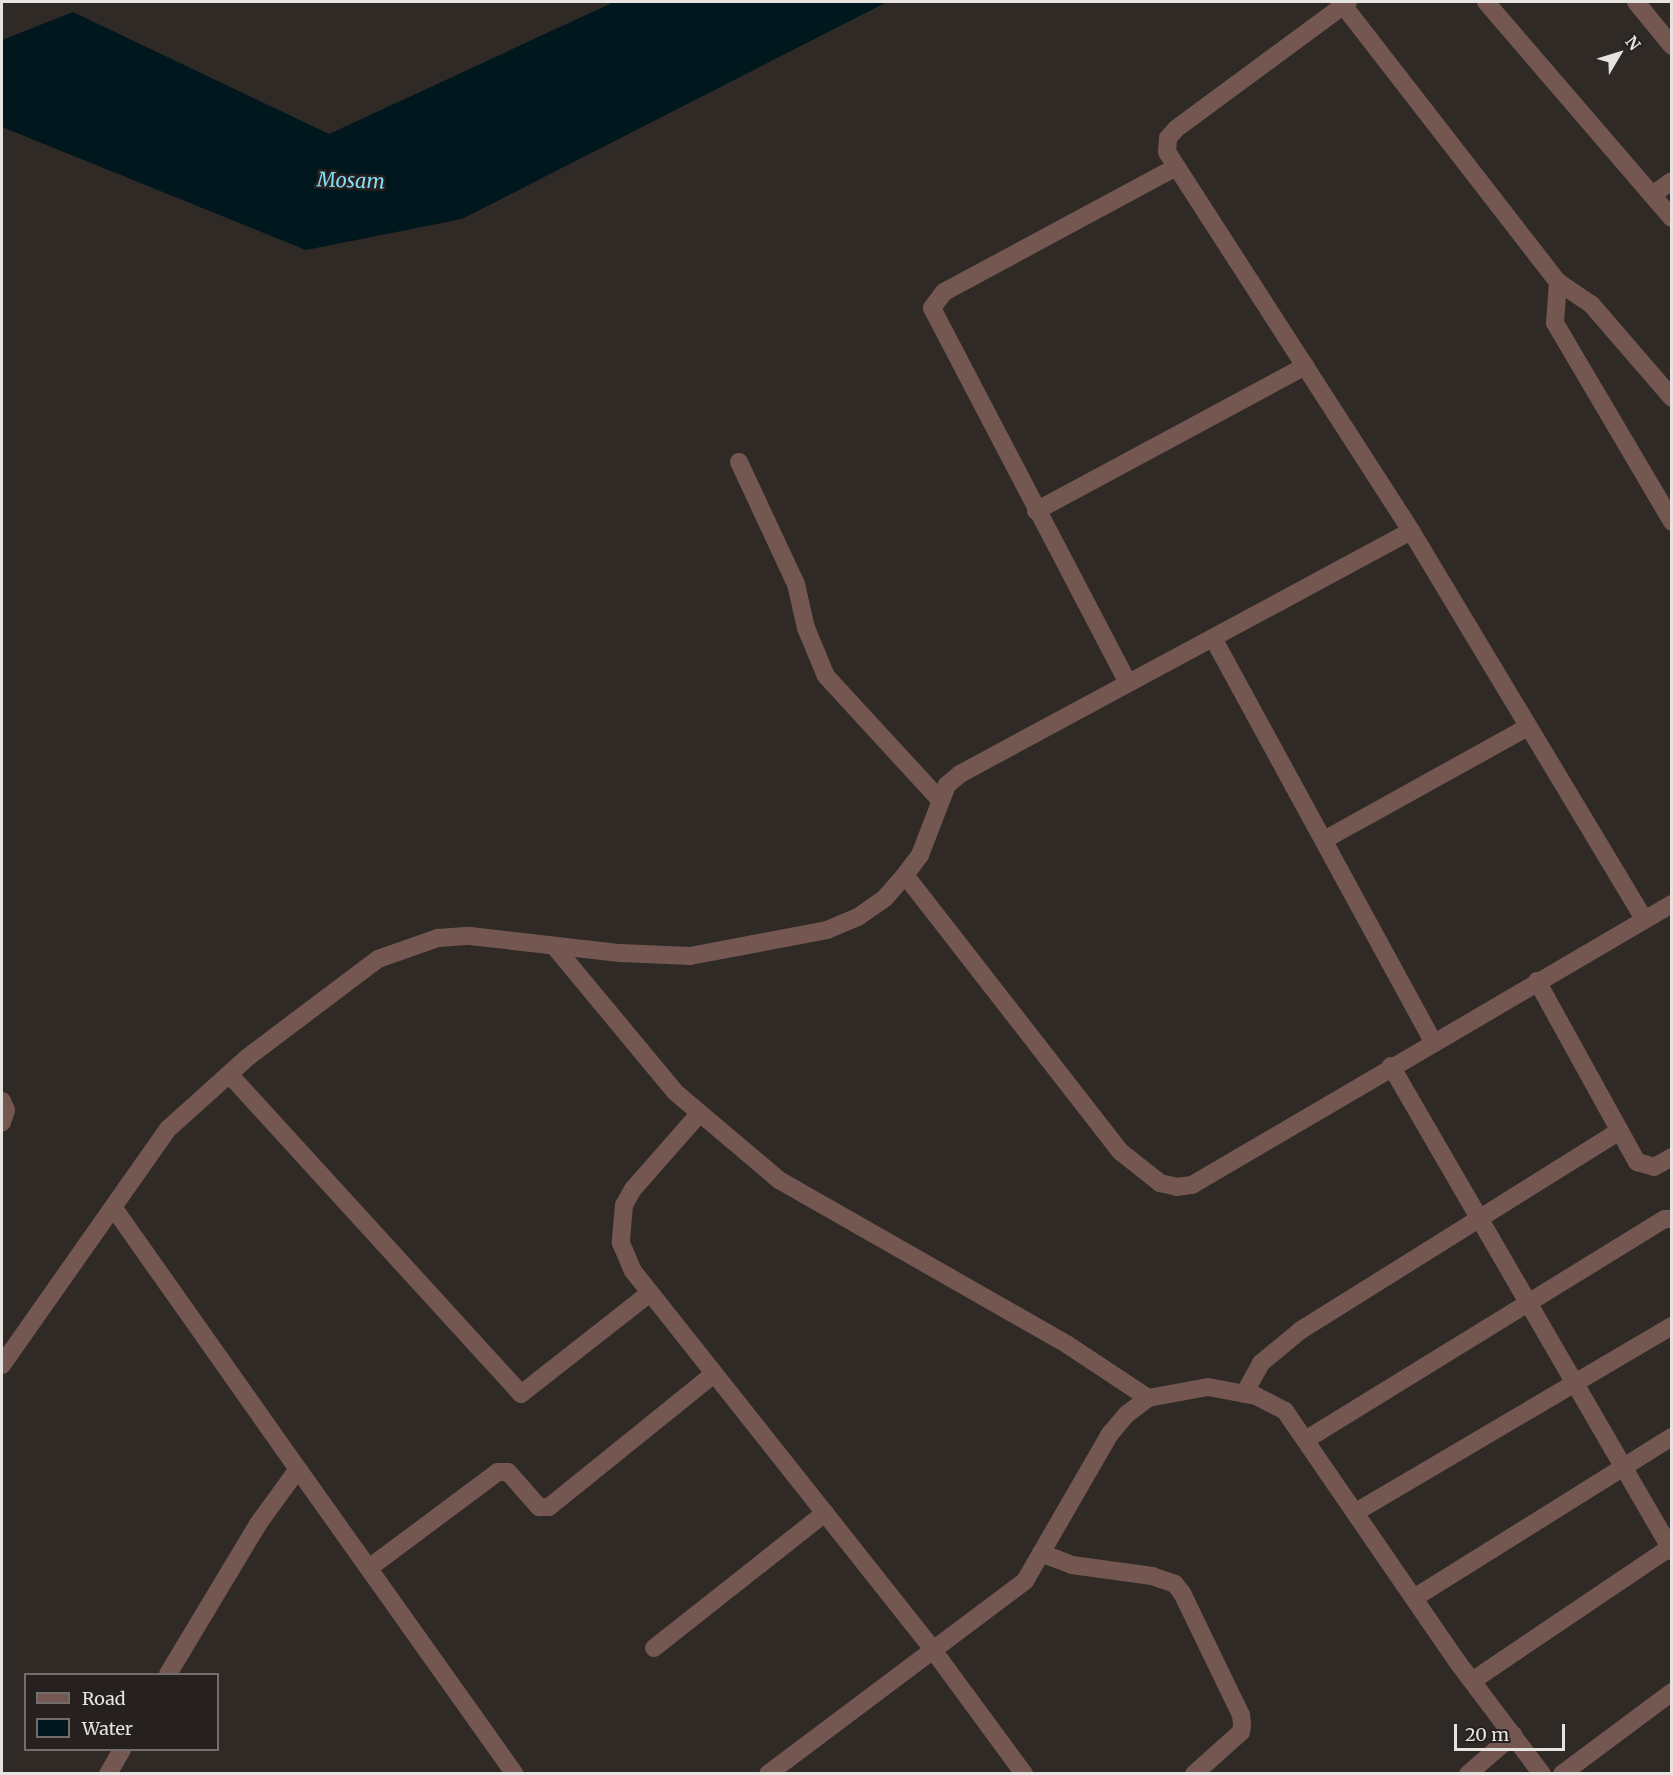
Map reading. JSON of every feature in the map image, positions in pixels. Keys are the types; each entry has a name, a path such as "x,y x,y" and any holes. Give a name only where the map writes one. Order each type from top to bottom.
{"street":[{"path":"1486,2 1671,218"},
{"path":"1635,2 1671,46"},
{"path":"1644,919 1411,531 1176,167 1167,152 1168,138 1176,129 1346,3 1558,282 1591,304 1671,398"},
{"path":"1128,683 934,318 935,299 1176,167"},
{"path":"1652,195 1671,181"},
{"path":"1558,282 1556,323 1671,522"},
{"path":"1036,511 1305,366"},
{"path":"739,462 796,584 806,628 826,676 869,728 939,799"},
{"path":"2,1365 168,1129 229,1074 345,982 378,959 415,944 470,936 554,946 690,956 787,940 858,917 885,898 920,855 939,799 947,784 960,774 1411,531"},
{"path":"1213,638 1433,1041"},
{"path":"1324,840 1528,727"},
{"path":"905,876 1121,1152 1160,1183 1177,1187 1192,1185 1391,1065 1671,904"},
{"path":"554,946 636,1048 699,1114 779,1180 1068,1345 1148,1398"},
{"path":"1537,981 1637,1162 1644,1167 1654,1167 1671,1157"},
{"path":"1391,1065 1671,1548 1472,1681"},
{"path":"229,1074 521,1394 650,1293"},
{"path":"2,1101 6,1110 2,1122"},
{"path":"699,1114 633,1189 624,1204 621,1244 633,1271 933,1650 1024,1773"},
{"path":"1244,1394 1261,1363 1284,1341 1620,1131"},
{"path":"113,1207 515,1773"},
{"path":"1307,1439 1531,1304 1665,1219 1671,1219"},
{"path":"1356,1512 1577,1384 1671,1326"},
{"path":"369,1568 498,1472 508,1472 539,1507 549,1507 714,1374"},
{"path":"768,1773 1025,1581 1110,1434 1148,1398 1208,1387 1244,1394 1285,1411 1307,1439 1472,1681 1542,1773"},
{"path":"1414,1598 1671,1437"},
{"path":"169,1673 258,1524 298,1469"},
{"path":"654,1648 825,1513"},
{"path":"1041,1553 1072,1565 1152,1576 1175,1584 1182,1593 1241,1715 1240,1732 1194,1773"},
{"path":"1562,1773 1671,1692"},
{"path":"1468,1773 1513,1735"},
{"path":"108,1773 121,1751"}],"water":[{"name":"Mosam","path":"614,2 887,2 462,219 306,250 2,127 2,40 73,12 329,134"}]}
